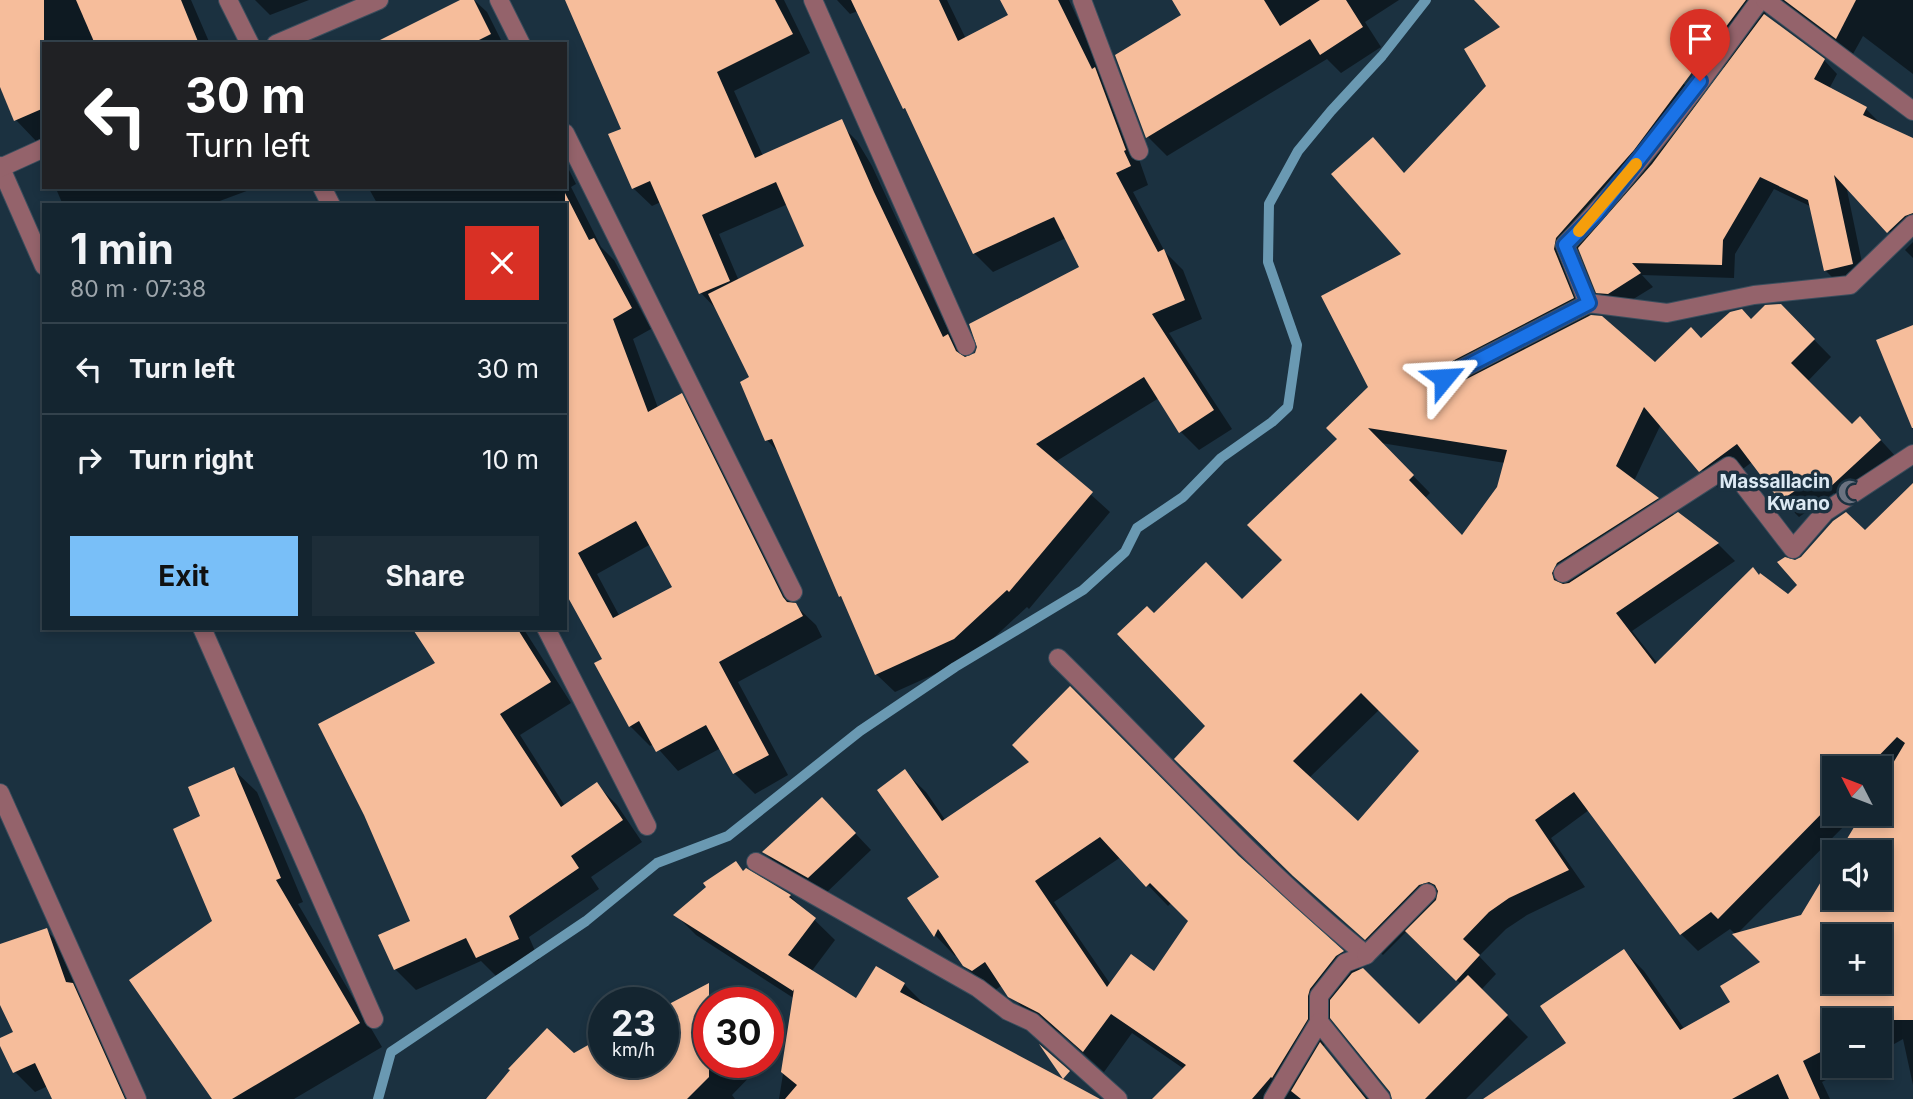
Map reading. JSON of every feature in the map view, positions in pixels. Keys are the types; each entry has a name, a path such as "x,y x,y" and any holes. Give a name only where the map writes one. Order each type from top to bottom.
{"street":[{"path":"228,0 249,42"},
{"path":"281,42 379,0"},
{"path":"499,0 520,42"},
{"path":"813,0 966,346"},
{"path":"1082,0 1139,151"},
{"path":"1589,303 1565,245 1596,214 1763,0 1913,111"},
{"path":"567,137 793,592"},
{"path":"42,149 0,167 42,262"},
{"path":"1444,378 1589,303 1667,313 1754,295 1850,285 1913,224"},
{"path":"1563,573 1729,466 1793,549 1825,512 1913,454"},
{"path":"203,630 374,1019"},
{"path":"547,630 647,827"},
{"path":"1058,658 1302,902 1366,955"},
{"path":"0,793 137,1099"},
{"path":"756,862 978,988 1008,1011 1032,1022 1118,1099"},
{"path":"1273,1099 1319,1022 1318,996 1345,963 1366,955 1427,893"},
{"path":"1319,1022 1381,1099"}],"building":[{"path":"0,0 44,0 42,109 14,121 0,87"},
{"path":"76,0 181,0 198,42 94,42"},
{"path":"460,0 474,0 491,34 475,42 376,42"},
{"path":"565,0 775,0 793,34 717,72 755,158 842,119 943,337 948,334 956,351 965,357 975,353 977,347 969,324 1079,267 1054,217 973,254 851,0 939,0 958,41 1008,15 1000,0 1058,0 1092,69 1095,67 1126,150 1124,151 1131,166 1116,173 1158,252 1164,249 1185,300 1152,314 1214,410 1179,433 1144,377 1036,444 1093,492 1009,592 1007,590 954,639 875,675 772,439 765,441 740,382 749,377 708,294 804,246 776,182 702,215 730,281 699,294 650,181 632,189 608,134 621,129"},
{"path":"1172,0 1264,0 1280,26 1320,0 1346,0 1363,27 1320,55 1310,39 1146,138 1115,55 1181,15"},
{"path":"1474,0 1746,0 1634,150 1556,238 1554,249 1574,298 1439,368 1433,377 1437,387 1449,388 1591,315 1602,316 1655,362 1691,327 1701,338 1730,312 1742,309 1751,319 1765,305 1781,304 1815,339 1791,363 1852,424 1860,416 1881,440 1828,489 1817,476 1780,501 1737,444 1699,472 1644,407 1616,466 1659,498 1557,563 1552,573 1554,580 1563,584 1569,583 1678,512 1719,543 1616,613 1655,664 1753,567 1759,575 1760,573 1788,594 1797,585 1777,562 1785,557 1795,560 1801,557 1833,521 1846,512 1865,530 1913,483 1913,1020 1892,1020 1892,1008 1822,1008 1822,1051 1803,1061 1820,1099 1789,1099 1778,1074 1732,1099 1483,1099 1566,1043 1540,1006 1624,949 1680,1030 1730,1002 1720,986 1760,962 1732,934 1801,915 1822,880 1822,910 1892,910 1892,840 1846,840 1855,826 1892,826 1892,765 1905,743 1897,737 1879,756 1822,756 1822,813 1718,919 1711,912 1680,935 1574,792 1535,820 1569,870 1509,898 1489,912 1463,939 1480,955 1456,981 1405,931 1436,900 1438,891 1435,885 1429,882 1419,885 1365,940 1293,876 1174,759 1205,726 1117,634 1147,606 1154,613 1206,562 1242,599 1282,560 1247,525 1337,439 1326,428 1368,387 1321,296 1401,254 1331,174 1373,137 1404,173 1486,86 1464,49 1500,27","holes":["1368,428 1507,450 1497,487 1462,535 1409,480 1414,475","1361,693 1419,751 1358,821 1293,761"]},
{"path":"1784,0 1856,0 1836,39"},
{"path":"1764,14 1825,59 1814,79 1867,107 1863,115 1913,138 1913,213 1905,216 1887,233 1834,175 1853,264 1824,271 1808,200 1760,177 1723,240 1722,265 1632,263 1641,273 1608,294 1596,293 1578,248 1652,164"},
{"path":"565,193 589,240 594,238 632,308 613,319 648,412 682,393 783,597 787,602 796,603 803,616 719,662 769,755 733,774 706,725 656,752 639,721 629,727 594,663 602,659 567,596","holes":["636,521 672,587 613,618 578,553"]},
{"path":"1913,325 1913,428 1912,428 1876,340"},
{"path":"413,630 518,630 551,682 500,714 561,807 597,782 623,820 571,856 579,868 509,916 519,939 476,958 466,938 394,970 378,935 410,921 364,815 318,724 435,663"},
{"path":"1070,686 1239,856 1344,951 1336,956 1310,989 1308,1019 1272,1078 1252,1099 1152,1099 1186,1065 1111,1014 1083,1052 1039,1013 1008,997 985,962 972,971 963,966 938,929 934,937 907,898 939,877 877,790 905,769 942,821 1029,762 1012,745","holes":["1100,837 1146,887 1150,883 1188,921 1154,971 1131,954 1107,987 1035,881"]},
{"path":"234,767 281,878 276,880 360,1023 232,1099 212,1099 129,980 212,921 173,829 200,816 188,787"},
{"path":"822,797 856,833 808,878 762,852"},
{"path":"736,861 743,871 746,868 791,895 789,897 816,918 788,955 856,998 876,966 905,983 900,992 1100,1099 785,1099 797,1085 784,1074 784,1053 794,989 793,991 673,915 706,887 703,883"},
{"path":"47,928 66,982 73,983 125,1099 52,1099 35,1063 13,1073 0,1046 0,1038 13,1032 0,1005 0,944"},
{"path":"1363,968 1419,1024 1468,975 1508,1015 1425,1099 1392,1099 1390,1092 1330,1018 1330,1000 1352,973"},
{"path":"693,991 693,1078 708,1078 687,1099 486,1099 510,1070 508,1069 547,1028 574,1053 588,1045 588,1078 679,1078 679,999"},
{"path":"1320,1042 1366,1099 1301,1099 1291,1091"},
{"path":"1039,1044 1070,1071 1063,1079"}],"waterway":[{"path":"378,1099 391,1052 586,921 657,863 728,836 860,731 955,667 1083,590 1125,552 1137,528 1183,497 1221,458 1272,422 1288,407 1297,345 1268,262 1269,204 1298,151 1382,56 1426,0"}],"slow traffic":[{"path":"1579,231 1636,164"}],"place":[{"name":"Massallacin Kwano","path":"1850,492"}],"route":[{"path":"1444,378 1589,303 1565,245 1596,214 1700,81"}]}
